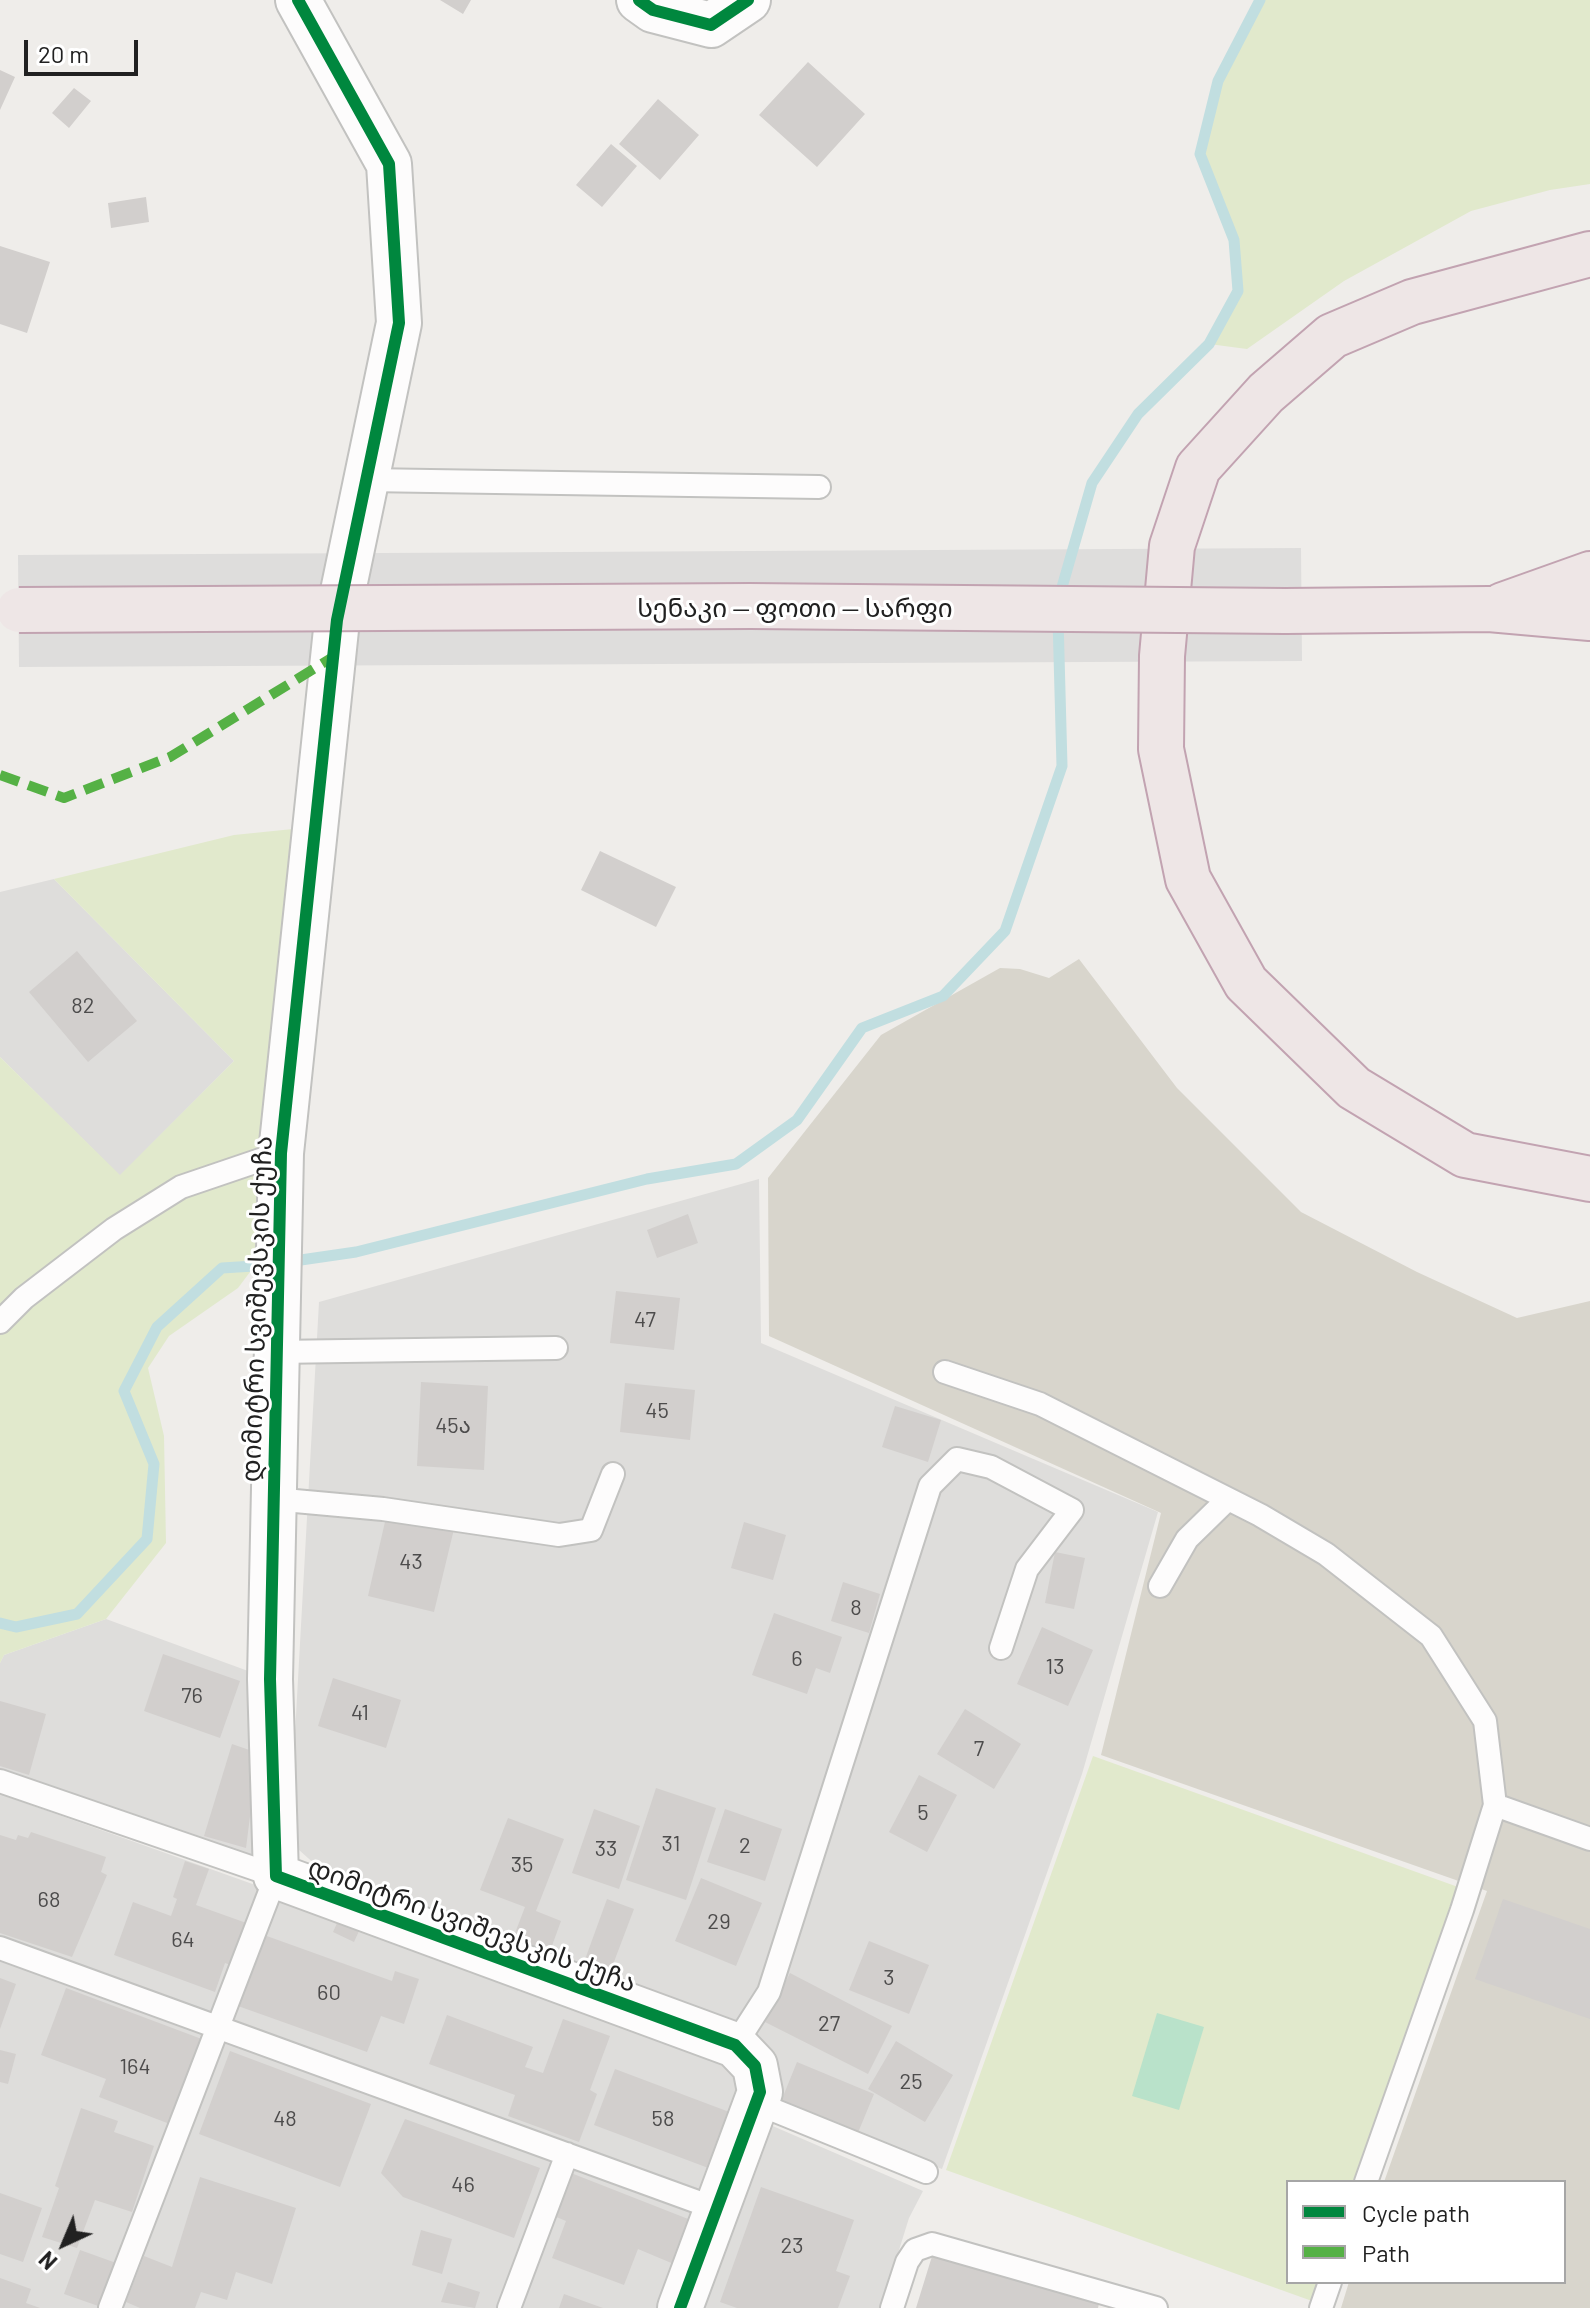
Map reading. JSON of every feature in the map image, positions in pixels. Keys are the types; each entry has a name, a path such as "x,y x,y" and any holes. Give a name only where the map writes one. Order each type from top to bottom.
{"highway":[{"path":"1590,254 1412,302 1332,336 1266,393 1198,468 1172,546 1162,656 1161,749 1188,879 1246,983 1354,1088 1465,1155 1590,1179"},
{"path":"1489,609 1590,574"},
{"name":"სენაკი — ფოთი — სარფი","path":"9,611 750,606 1285,611 1489,609 1590,618"}],"street":[{"name":"დიმიტრი სვიშევსკის ქუჩა","path":"298,0 389,164 399,323 337,620 281,1153 270,1679 276,1876 735,2045"},
{"path":"639,0 653,10 711,25 748,0"},
{"path":"680,2308 760,2092 755,2066 735,2045"}],"lane":[{"path":"366,480 819,487"},
{"path":"0,1322 24,1298 114,1229 181,1187 281,1153"},
{"path":"277,1332 556,1348"},
{"path":"945,1372 1040,1404 1228,1499 1326,1554 1431,1636 1485,1721 1495,1805 1462,1910 1367,2180"},
{"path":"735,2045 769,1992 930,1486 957,1459 991,1467 1072,1510 1027,1569 1001,1648"},
{"path":"273,1499 383,1509 559,1535 591,1530 613,1474"},
{"path":"1160,1586 1187,1539 1228,1499"},
{"path":"0,1781 276,1876 110,2308"},
{"path":"1495,1805 1590,1839"},
{"path":"0,1948 717,2209"},
{"path":"756,2103 926,2172"},
{"path":"509,2308 567,2154"},
{"path":"892,2308 907,2262 915,2250 932,2244 1156,2308"},
{"path":"1321,2308 1329,2284"}],"shaded area":[{"path":"54,879 234,1061 120,1176 0,1057 0,892"},
{"path":"1079,959 1177,1088 1301,1212 1417,1272 1517,1318 1590,1301 1590,2308 1341,2308 1348,2284 1566,2284 1566,2180 1385,2180 1487,1891 1101,1755 1161,1513 769,1336 768,1178 881,1035 1000,968 1020,969 1049,978"},
{"path":"759,1179 761,1343 1158,1512 1082,1774 942,2169 771,2104 759,2048 714,2013 327,1875 289,1841 319,1302"},
{"path":"106,1619 270,1679 276,1876 0,1781 0,1663 4,1655"},
{"path":"0,1794 721,2051 741,2082 671,2308 0,2308"},
{"path":"768,2124 923,2191 909,2218 881,2308 703,2308"}],"green space":[{"path":"1260,0 1590,0 1590,184 1550,190 1471,211 1344,281 1247,349 1209,344 1238,291 1234,239 1200,154 1218,81"},
{"path":"293,829 253,1268 238,1288 169,1336 148,1368 164,1436 166,1543 106,1619 4,1655 0,1663 0,1057 120,1175 234,1061 54,879 234,835"},
{"path":"1093,1756 1472,1892 1371,2180 1286,2180 1286,2284 1333,2284 1326,2306 946,2170"},
{"path":"1157,2013 1204,2027 1179,2110 1132,2096"}],"pier":[{"path":"1301,548 1302,661 19,667 18,555"}],"building":[{"path":"440,0 471,0 463,14"},
{"path":"808,62 865,114 817,167 759,115"},
{"path":"0,70 15,77 0,110"},
{"path":"74,88 91,101 69,128 52,113"},
{"path":"658,99 699,135 660,180 619,144"},
{"path":"611,144 637,166 602,207 576,185"},
{"path":"146,197 149,222 111,228 108,203"},
{"path":"0,246 50,262 27,333 0,324"},
{"path":"600,851 676,887 656,927 581,890"},
{"path":"77,951 137,1021 88,1062 29,992"},
{"path":"688,1214 698,1243 657,1258 647,1230"},
{"path":"616,1291 680,1298 674,1350 610,1343"},
{"path":"421,1382 488,1386 484,1470 417,1466"},
{"path":"625,1383 695,1390 690,1440 620,1432"},
{"path":"895,1406 941,1420 928,1462 882,1447"},
{"path":"387,1513 454,1529 434,1612 368,1596"},
{"path":"744,1522 786,1535 773,1580 731,1568"},
{"path":"1055,1552 1085,1558 1074,1609 1045,1603"},
{"path":"843,1582 880,1594 869,1633 831,1621"},
{"path":"774,1613 842,1637 830,1673 816,1668 807,1694 752,1675"},
{"path":"1042,1627 1093,1650 1068,1706 1017,1684"},
{"path":"163,1654 240,1681 220,1738 144,1711"},
{"path":"333,1678 401,1700 386,1748 318,1726"},
{"path":"0,1701 46,1714 29,1775 0,1766"},
{"path":"965,1709 1021,1744 994,1789 937,1754"},
{"path":"232,1744 258,1753 246,1848 204,1836"},
{"path":"919,1775 957,1795 927,1852 889,1832"},
{"path":"656,1788 716,1808 686,1900 626,1880"},
{"path":"594,1809 640,1826 619,1889 572,1873"},
{"path":"725,1809 782,1829 765,1881 707,1862"},
{"path":"508,1818 564,1839 536,1911 561,1921 549,1954 512,1941 525,1907 480,1890"},
{"path":"31,1832 106,1857 101,1872 107,1875 72,1957 0,1933 0,1835 16,1840 18,1835 28,1838"},
{"path":"185,1861 209,1869 196,1905 252,1925 236,1967 225,1963 215,1992 114,1955 133,1902 171,1916 177,1899 173,1897"},
{"path":"701,1878 762,1903 736,1966 675,1941"},
{"path":"607,1899 634,1909 609,1975 583,1965"},
{"path":"1503,1899 1590,1929 1590,2019 1475,1979"},
{"path":"343,1910 364,1920 354,1942 333,1932"},
{"path":"264,1935 392,1981 395,1971 419,1979 404,2024 381,2016 367,2052 238,2006"},
{"path":"869,1941 929,1965 909,2014 849,1990"},
{"path":"790,1973 892,2026 868,2074 765,2022"},
{"path":"0,1978 16,1984 0,2029"},
{"path":"66,1988 207,2041 175,2126 99,2097 106,2079 41,2055"},
{"path":"447,2015 533,2047 525,2067 543,2073 563,2019 610,2036 590,2090 597,2094 579,2142 508,2116 515,2095 429,2064"},
{"path":"896,2041 953,2075 925,2122 868,2089"},
{"path":"0,2050 16,2054 8,2084 0,2082"},
{"path":"230,2051 371,2104 340,2187 199,2134"},
{"path":"797,2062 874,2094 857,2135 780,2104"},
{"path":"615,2069 732,2113 711,2169 594,2125"},
{"path":"81,2108 118,2121 114,2132 154,2146 132,2212 95,2200 77,2248 42,2237"},
{"path":"405,2119 540,2168 514,2238 403,2197 381,2173"},
{"path":"571,2173 706,2226 688,2270 638,2249 624,2285 552,2258 566,2221 554,2216"},
{"path":"200,2177 296,2208 272,2284 236,2272 227,2300 201,2292 195,2308 140,2308 126,2302 144,2256 172,2267"},
{"path":"761,2187 854,2220 836,2271 850,2276 838,2308 737,2308 720,2302"},
{"path":"0,2193 42,2208 23,2262 0,2254"},
{"path":"421,2230 452,2239 442,2274 412,2265"},
{"path":"80,2250 119,2264 104,2308 64,2294"},
{"path":"933,2253 1099,2304 1098,2308 916,2308"},
{"path":"0,2278 31,2289 26,2303 40,2308 0,2308"},
{"path":"448,2282 480,2292 475,2308 441,2302"},
{"path":"564,2294 603,2308 559,2308"}],"waterway":[{"path":"1058,601 1092,483 1138,414 1209,344 1238,291 1234,240 1200,154 1218,81 1260,0"},
{"path":"287,1262 356,1252 647,1179 736,1164 797,1120 862,1028 943,996 1005,931 1062,766 1058,618"},
{"path":"0,1623 16,1627 77,1614 147,1539 154,1464 124,1391 157,1327 222,1268 270,1265"}],"marked path":[{"path":"0,775 64,798 170,757 333,657"}],"cycle path":[{"path":"298,0 389,164 399,323 337,620 281,1153 270,1679 276,1876 735,2045 755,2066 760,2092 680,2308"},
{"path":"639,0 653,10 711,25 748,0"}]}
